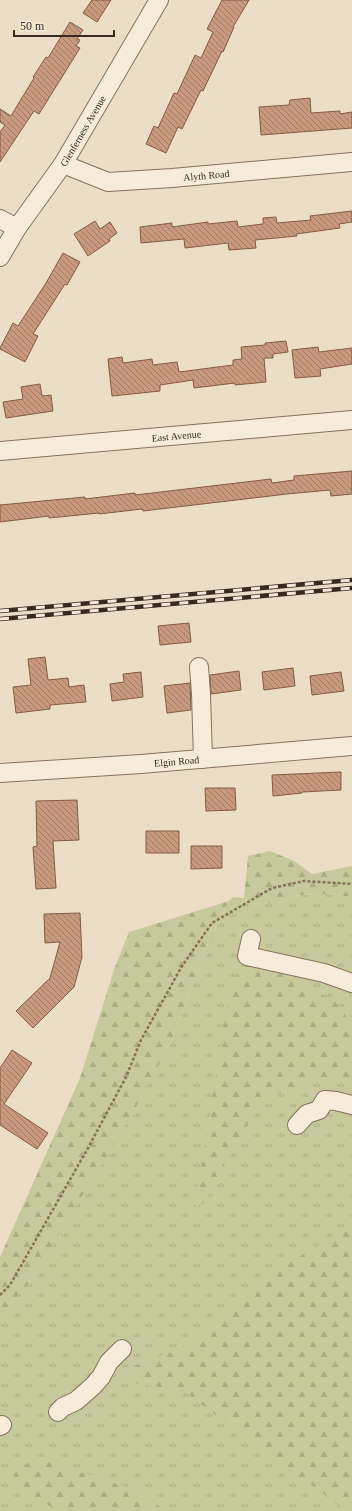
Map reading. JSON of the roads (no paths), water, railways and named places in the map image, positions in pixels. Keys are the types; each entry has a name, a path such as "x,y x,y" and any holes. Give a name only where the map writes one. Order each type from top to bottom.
{"street":[{"name":"Glenferness Avenue","path":"0,257 17,228 63,164 159,0"},
{"name":"Alyth Road","path":"63,164 108,182 172,178 352,162"},
{"path":"0,219 17,228"},
{"name":"East Avenue","path":"0,451 352,420"},
{"path":"199,667 203,759"},
{"name":"Elgin Road","path":"0,773 141,764 352,746"},
{"path":"251,939 247,956 324,973 352,983"},
{"path":"296,1125 307,1114 319,1110 325,1100 352,1105"},
{"path":"58,1412 63,1407 76,1401 93,1386 101,1377 109,1362 122,1349"}],"railway":[{"path":"0,611 352,580"},
{"path":"0,619 352,588"}]}
